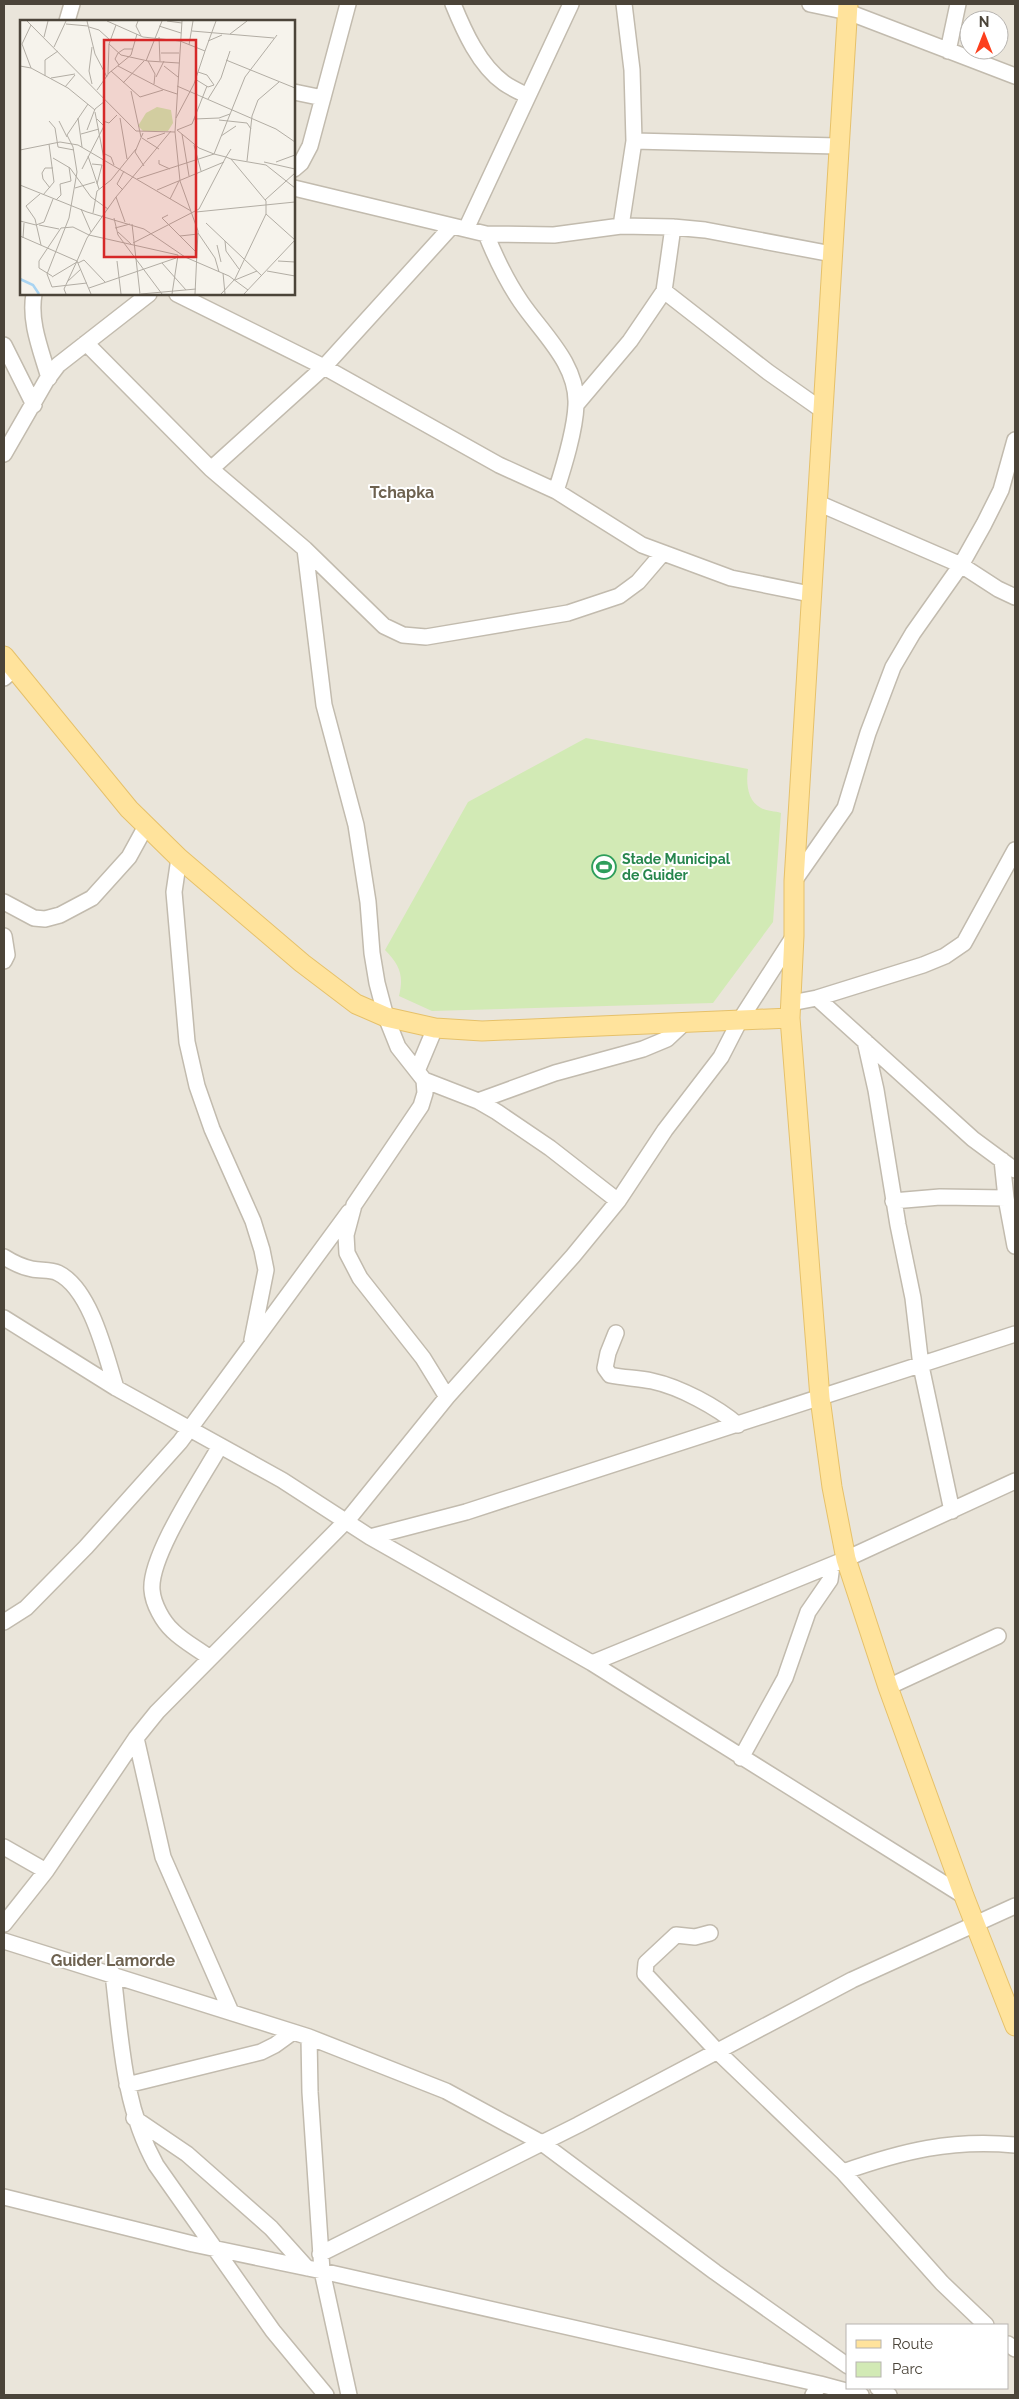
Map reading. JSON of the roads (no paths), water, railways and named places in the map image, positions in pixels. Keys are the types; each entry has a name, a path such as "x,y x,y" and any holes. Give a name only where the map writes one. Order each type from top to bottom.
{"main road":[{"path":"848,8 838,146 818,503 810,594 794,881 794,936 790,1010 820,1398 832,1486 839,1562 888,1687 964,1896 1015,2026"},
{"path":"7,668 129,809 179,858 302,964 356,1004 386,1017 435,1028 482,1031 683,1024 740,1020 790,1010"}],"street":[{"path":"67,20 72,4"},
{"path":"295,167 301,162 310,146 348,4"},
{"path":"453,4 464,30 487,65 503,82 528,96"},
{"path":"211,469 324,367 459,228 528,96 571,4"},
{"path":"621,226 634,141 632,70 624,4"},
{"path":"810,4 848,8 1015,76"},
{"path":"948,50 958,4"},
{"path":"295,92 323,98"},
{"path":"634,141 838,146"},
{"path":"295,188 486,234 554,235 621,226 673,227 705,230 832,254"},
{"path":"576,405 630,341 664,291 673,227"},
{"path":"486,234 499,267 522,303 564,361 573,380 576,405 564,465 556,491"},
{"path":"664,291 768,372 822,410"},
{"path":"34,295 32,308 34,321 49,378"},
{"path":"4,454 58,366 148,295"},
{"path":"178,295 324,367 499,465 556,491 635,542 662,554 731,578 810,594"},
{"path":"86,343 211,469 305,549 384,626 403,634 426,637 568,613 619,596 638,582 662,554"},
{"path":"4,345 34,405"},
{"path":"794,881 845,808 868,733 893,667 913,633 961,564 1001,490 1015,440"},
{"path":"818,503 961,564 998,590 1015,597"},
{"path":"4,1622 26,1608 86,1547 190,1429 354,1205 421,1106 426,1093 421,1076 398,1047 386,1017 372,954 368,902 356,825 324,704 305,549"},
{"path":"4,902 34,918 45,919 60,915 92,898 129,857 146,826"},
{"path":"790,1010 818,998 923,965 964,943 1010,870 1015,850"},
{"path":"179,858 174,892 187,1042 203,1104 253,1221 265,1261 266,1270 250,1346"},
{"path":"4,936 7,955 4,962"},
{"path":"4,1924 46,1871 136,1738 157,1712 345,1522 447,1398 510,1328 618,1201 665,1130 721,1057 740,1020 794,936"},
{"path":"818,998 932,1100 972,1139 1015,1170"},
{"path":"478,1101 555,1073 643,1049 667,1039 683,1024"},
{"path":"421,1076 435,1028"},
{"path":"865,1041 876,1090 893,1202 913,1298 921,1366 952,1511"},
{"path":"421,1076 478,1101 550,1148 618,1201"},
{"path":"1002,1160 1006,1198 1015,1246"},
{"path":"893,1202 940,1197 1006,1198"},
{"path":"354,1205 346,1235 347,1253 360,1278 423,1358 447,1398"},
{"path":"4,1256 32,1269 44,1269 59,1273 78,1291 89,1309 116,1388"},
{"path":"4,1314 116,1388 282,1480 370,1537 592,1663 964,1896"},
{"path":"616,1333 608,1353 605,1368 610,1375 653,1381 673,1388 722,1412 738,1426"},
{"path":"370,1537 466,1512 738,1426 1015,1334"},
{"path":"210,1658 173,1631 157,1606 152,1591 154,1570 172,1530 220,1446"},
{"path":"592,1663 839,1562 1015,1481"},
{"path":"741,1758 785,1678 808,1612 830,1580 839,1562"},
{"path":"888,1687 998,1636"},
{"path":"136,1738 163,1857 232,2012"},
{"path":"4,1847 46,1871"},
{"path":"320,2254 542,2143 852,1980 1015,1906"},
{"path":"710,1933 695,1937 676,1935 646,1962 644,1974 717,2051 843,2172 942,2283 985,2324"},
{"path":"4,1941 309,2037 446,2091 542,2143 715,2272 846,2365"},
{"path":"113,1974 127,2085 134,2118 143,2143 156,2165 218,2249 273,2331 326,2395"},
{"path":"127,2085 261,2052 276,2045 293,2032"},
{"path":"309,2037 320,2254 349,2395"},
{"path":"134,2118 187,2154 271,2228 307,2268"},
{"path":"843,2172 875,2160 962,2142 1015,2145"},
{"path":"4,2197 218,2249 322,2271 816,2390 861,2395"}],"place":[{"name":"Stade Municipal de Guider","path":"604,867"}],"district":[{"name":"Tchapka","path":"402,492"},
{"name":"Guider Lamorde","path":"113,1960"}]}
